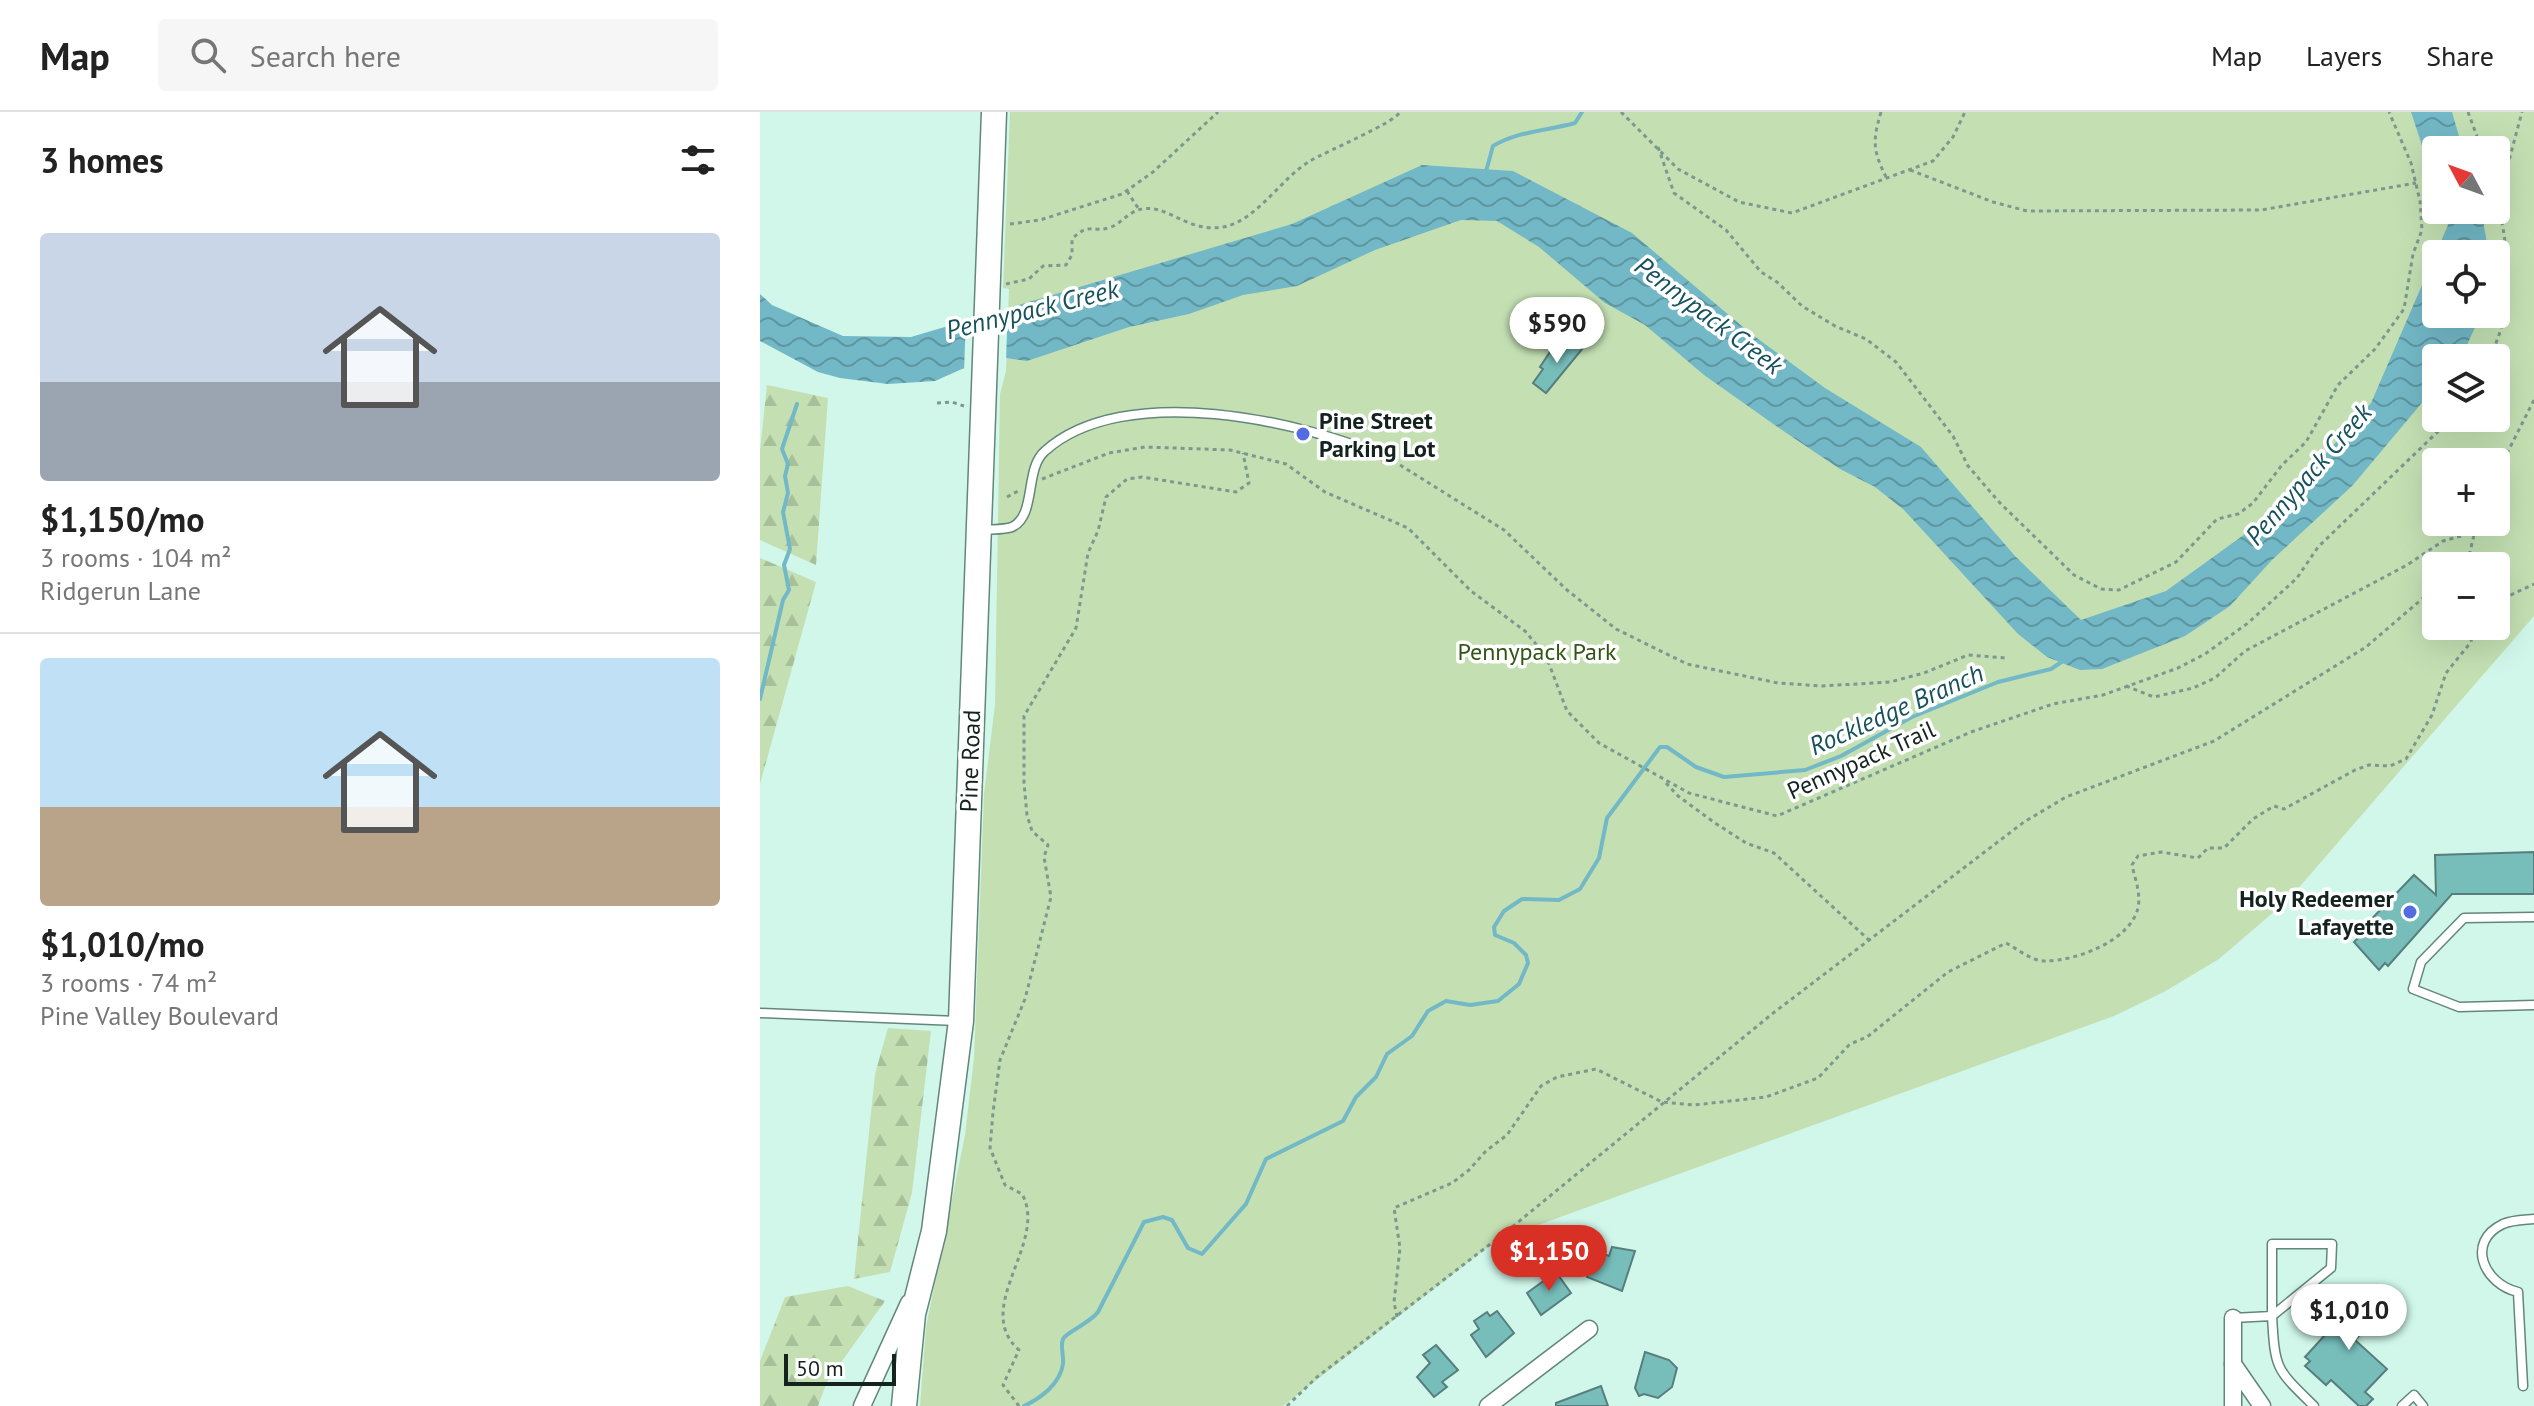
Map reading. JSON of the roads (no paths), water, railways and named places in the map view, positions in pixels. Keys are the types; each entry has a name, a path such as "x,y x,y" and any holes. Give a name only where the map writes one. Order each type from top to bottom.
{"street":[{"name":"Pine Road","path":"904,1406 920,1280 934,1231 961,1021 984,379 996,290 994,112"},
{"path":"862,1406 920,1280"},
{"path":"2233,1318 2233,1406"},
{"path":"1488,1406 1589,1329"},
{"path":"2233,1364 2262,1406"}],"lane":[{"path":"977,531 1015,525 1027,504 1038,459 1053,445 1094,425 1162,414 1236,415 1283,423 1342,439 1390,459"},
{"path":"2534,917 2464,918 2421,962 2413,989 2459,1007 2534,1005"},
{"path":"760,1013 961,1021"},
{"path":"2523,1386 2518,1292 2502,1288 2488,1274 2483,1263 2483,1250 2488,1238 2503,1225 2534,1219"},
{"path":"2233,1318 2272,1316 2331,1268 2332,1244 2272,1244 2272,1316 2274,1361 2280,1373 2314,1406"},
{"path":"2402,1406 2414,1395 2423,1406"}],"water":[{"path":"2411,112 2452,112 2459,136 2422,136 2422,145"},
{"name":"Pennypack Creek","path":"1422,165 1513,171 1632,233 1750,333 1825,388 1921,447 2015,556 2081,620 2166,591 2270,516 2371,403 2422,285 2422,328 2475,328 2467,344 2422,344 2422,403 2353,485 2272,560 2230,606 2185,636 2102,669 2080,670 2047,657 2018,634 1904,510 1875,487 1840,469 1779,428 1704,375 1645,325 1605,303 1539,247 1497,221 1461,220 1375,250 1297,286 1243,295 1189,314 1129,327 1027,361 1006,358 962,369 935,381 888,384 840,378 818,372 760,341 760,294 772,305 843,336 911,337 1292,224"},
{"path":"2448,224 2484,224 2486,240 2442,240"}],"waterway":[{"path":"1485,175 1493,146 1522,134 1575,123 1582,112"},
{"path":"760,699 783,600 789,590 784,565 790,549 783,512 788,493 785,476 788,464 782,449 797,404"},
{"name":"Rockledge Branch","path":"1024,1406 1043,1394 1058,1378 1063,1364 1063,1339 1098,1312 1144,1222 1163,1217 1172,1220 1188,1248 1202,1254 1246,1204 1266,1159 1343,1121 1356,1097 1376,1077 1387,1054 1412,1036 1428,1011 1446,1001 1470,1005 1498,1001 1519,984 1528,963 1526,955 1514,943 1495,935 1494,927 1504,911 1522,899 1559,900 1580,889 1599,858 1607,818 1660,747 1667,747 1696,767 1724,777 1805,770 1841,756 1912,717 1998,682 2051,669 2066,659"}],"place":[{"name":"Pine Street Parking Lot","path":"1303,434"},
{"name":"Holy Redeemer Lafayette","path":"2410,912"}],"park label":[{"name":"Pennypack Park","path":"1537,651"}]}
